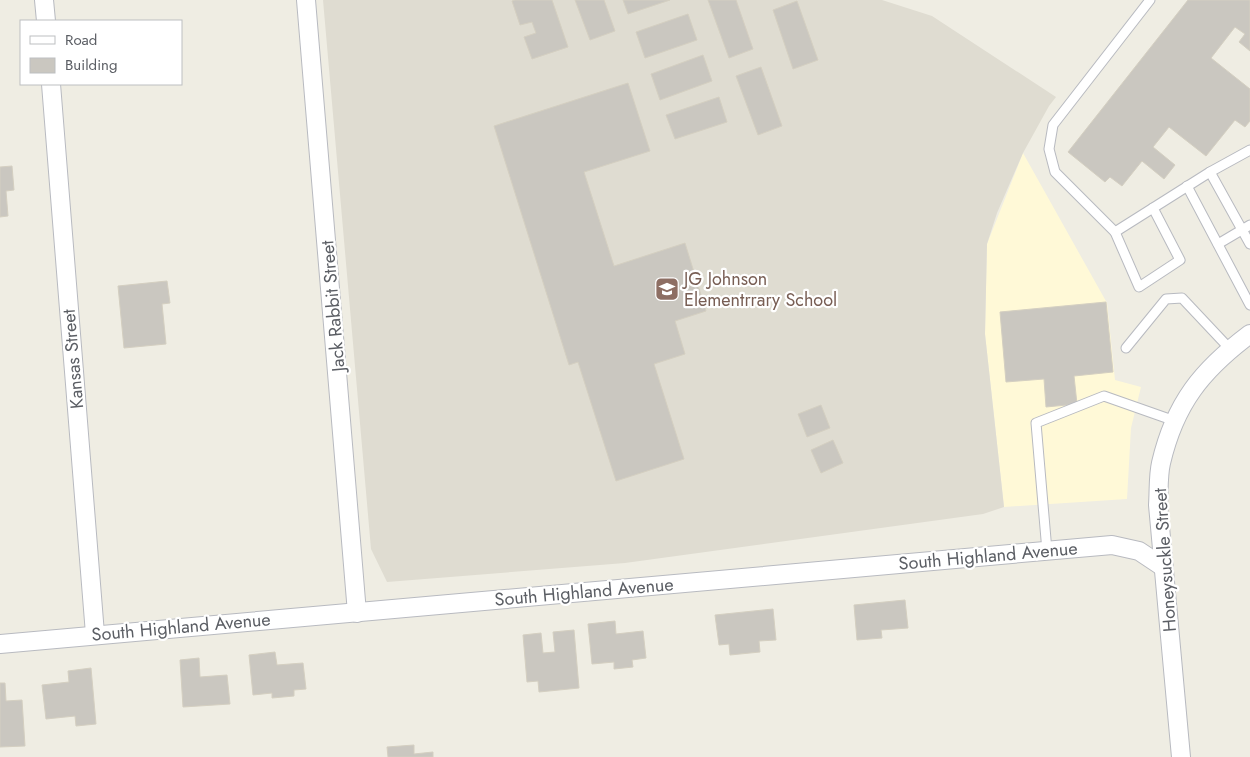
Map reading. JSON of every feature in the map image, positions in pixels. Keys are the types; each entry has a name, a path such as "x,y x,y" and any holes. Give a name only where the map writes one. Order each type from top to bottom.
{"street":[{"path":"44,0 46,20"},
{"name":"Jack Rabbit Street","path":"306,0 358,612"},
{"name":"Kansas Street","path":"51,85 95,634"},
{"name":"Honeysuckle Street","path":"1181,757 1158,505 1161,464 1174,421 1192,388 1218,357 1250,334"},
{"name":"South Highland Avenue","path":"0,644 95,634 1112,545 1139,551 1163,567"}],"lane":[{"path":"1150,0 1053,125 1049,149 1055,172 1115,232 1139,287 1180,260 1152,208"},
{"path":"1115,232 1186,186 1250,150"},
{"path":"1210,172 1246,227 1250,244"},
{"path":"1186,186 1250,305"},
{"path":"1218,244 1246,227"},
{"path":"1126,348 1166,299 1182,298 1230,348"},
{"path":"1047,551 1036,423 1104,396 1174,421"}],"shaded area":[{"name":"JG Johnson Elementrrary School","path":"323,0 882,0 932,16 1056,97 1023,153 997,213 987,244 985,334 1004,507 983,514 625,563 387,582 371,549"},
{"path":"1023,153 1107,303 1115,380 1141,387 1131,428 1127,499 1004,507 985,334 987,244"}],"building":[{"path":"552,0 568,47 532,59 524,37 536,33 532,22 520,25 512,1"},
{"path":"575,0 604,0 615,31 590,40"},
{"path":"623,0 670,0 628,14"},
{"path":"708,0 736,0 753,49 729,58"},
{"path":"1188,0 1250,0 1250,51 1239,42 1245,34 1235,27 1211,58 1250,89 1250,121 1245,127 1235,120 1206,156 1169,127 1153,147 1175,165 1164,179 1142,161 1122,186 1110,177 1105,182 1068,152"},
{"path":"797,1 818,60 793,69 773,10"},
{"path":"688,14 697,40 645,58 636,32"},
{"path":"703,55 712,81 660,100 651,74"},
{"path":"761,67 782,126 758,135 736,76"},
{"path":"628,83 650,151 584,172 614,266 685,243 706,311 675,321 685,354 654,364 684,459 616,481 578,362 569,365 494,126"},
{"path":"719,97 727,122 675,139 666,115"},
{"path":"12,166 14,190 6,191 8,216 0,217 0,167"},
{"path":"167,281 170,303 162,304 166,344 124,348 118,286"},
{"path":"1106,302 1113,372 1074,376 1077,404 1046,407 1044,379 1006,382 1000,312"},
{"path":"821,405 830,428 807,437 798,414"},
{"path":"833,440 843,463 821,473 811,450"},
{"path":"905,600 908,628 881,630 882,638 857,640 854,605"},
{"path":"773,609 776,640 759,641 760,652 730,655 729,644 719,645 715,615"},
{"path":"615,621 616,634 643,631 646,658 632,660 633,667 614,669 614,662 592,664 588,624"},
{"path":"574,630 579,688 539,692 538,681 527,682 523,635 541,633 543,653 555,652 553,632"},
{"path":"275,652 277,665 303,663 306,689 294,690 294,696 272,698 272,693 253,695 249,655"},
{"path":"199,658 200,677 227,675 230,704 183,707 180,660"},
{"path":"91,668 96,724 76,726 75,716 46,719 42,685 69,682 68,671"},
{"path":"0,683 5,683 6,701 22,700 25,746 0,747"},
{"path":"414,745 414,754 433,752 433,757 388,757 387,747"}],"place":[{"name":"JG Johnson Elementrrary School","path":"667,289"}]}
